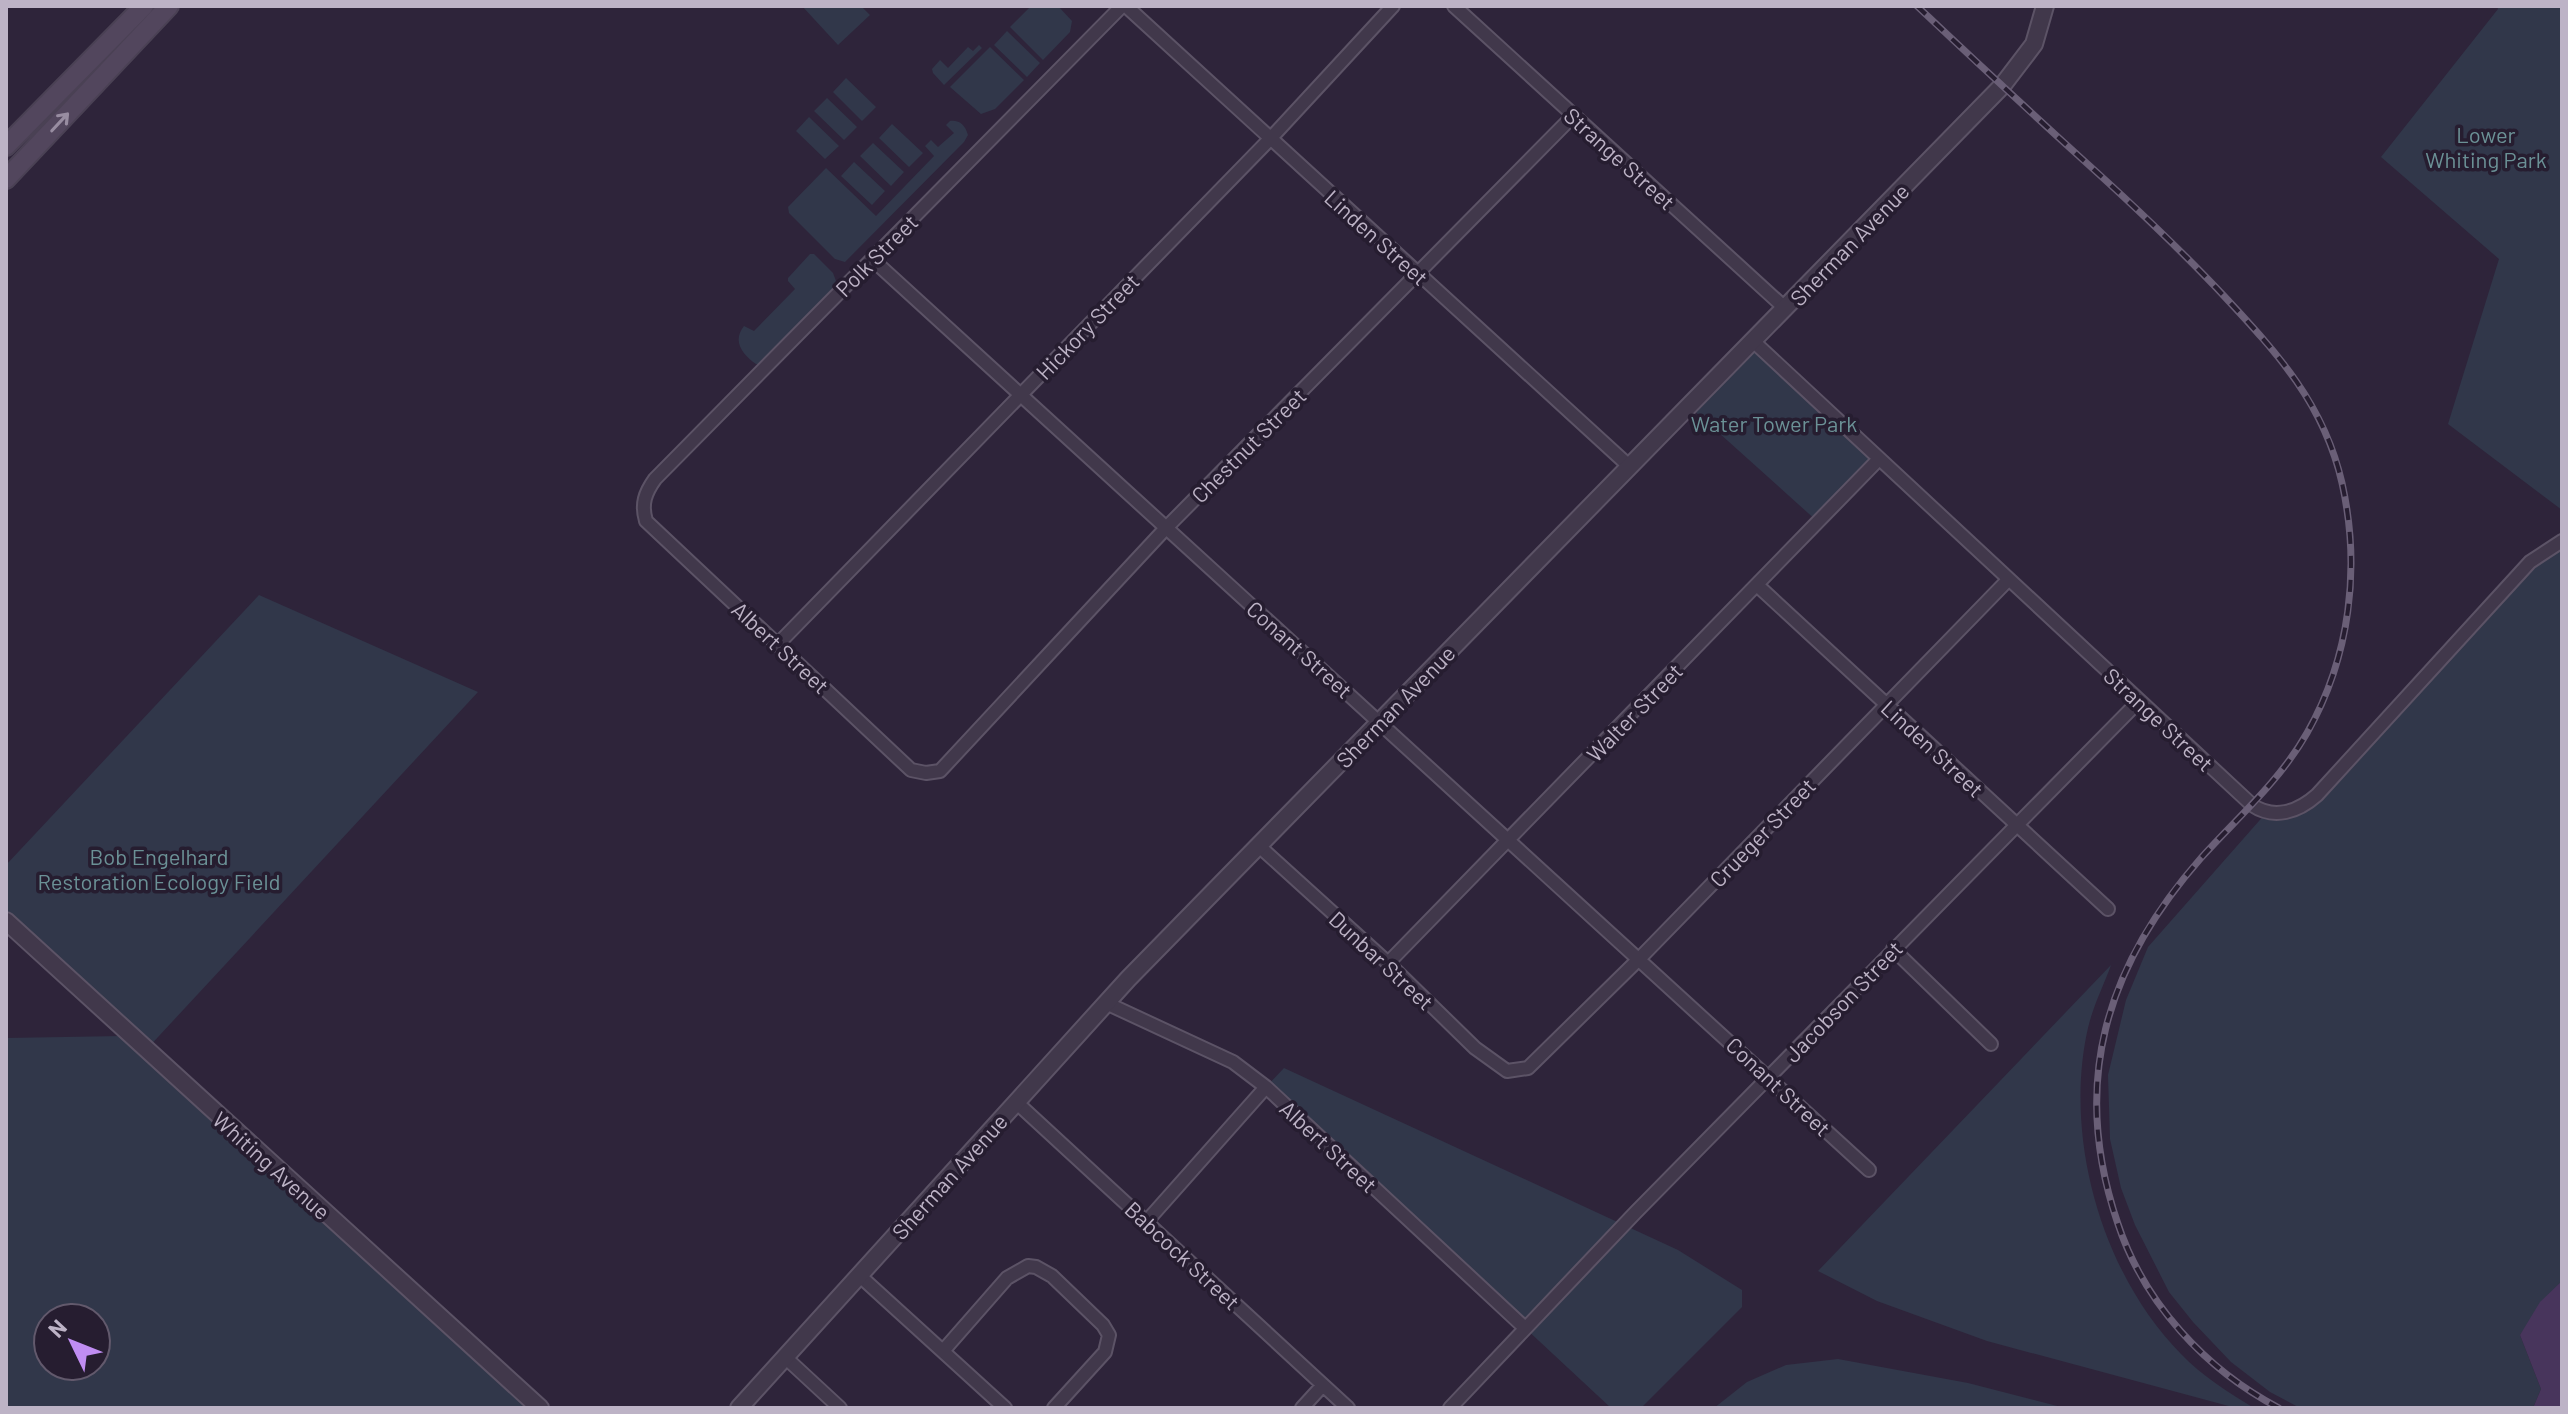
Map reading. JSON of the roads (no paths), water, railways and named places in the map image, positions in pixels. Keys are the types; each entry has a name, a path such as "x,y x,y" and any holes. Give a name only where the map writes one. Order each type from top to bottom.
{"main road":[{"path":"6,146 144,6"},
{"path":"6,179 169,6"}],"street":[{"name":"Linden Street","path":"1124,6 1629,466"},
{"name":"Polk Street","path":"643,512 645,494 655,479 1124,6"},
{"name":"Hickory Street","path":"778,644 1270,139 1393,6"},
{"name":"Strange Street","path":"1454,6 1786,309"},
{"name":"Sherman Avenue","path":"739,1408 1106,1003 2017,70 2034,44 2045,6"},
{"name":"Chestnut Street","path":"926,773 940,771 1166,528 1573,116"},
{"name":"Conant Street","path":"872,259 1869,1170"},
{"name":"Strange Street","path":"1754,342 2252,805 2273,814 2298,808 2329,783 2530,562 2562,541"},
{"name":"Walter Street","path":"1388,963 1878,460"},
{"name":"Albert Street","path":"643,512 646,521 655,530 911,770 926,773"},
{"name":"Crueger Street","path":"1507,1071 1528,1068 1541,1056 2008,580"},
{"name":"Linden Street","path":"1757,585 2108,909"},
{"name":"Jacobson Street","path":"1450,1408 1893,949 2139,701"},
{"name":"Dunbar Street","path":"1259,846 1388,963 1475,1048 1507,1071"},
{"name":"Whiting Avenue","path":"6,921 540,1408"},
{"path":"1893,949 1991,1044"},
{"name":"Albert Street","path":"1106,1003 1233,1062 1266,1087 1525,1328"},
{"path":"1147,1221 1266,1087"},
{"name":"Babcock Street","path":"1016,1102 1348,1408"},
{"path":"943,1351 1007,1278 1028,1266 1042,1270 1103,1325 1109,1335 1105,1352 1054,1408"},
{"path":"860,1276 1005,1408"},
{"path":"786,1358 840,1408"},
{"path":"1302,1408 1323,1385"}],"railway":[{"path":"1917,6 2154,226 2263,339 2311,404 2324,429 2342,483 2348,515 2351,579 2342,643 2322,704 2284,767 2201,858 2168,899 2141,941 2120,985 2106,1029 2098,1075 2097,1123 2104,1173 2118,1224 2144,1281 2161,1307 2203,1354 2252,1392 2279,1408"}],"park label":[{"name":"Lower Whiting Park","path":"2486,146"},
{"name":"Water Tower Park","path":"1774,423"},
{"name":"Bob Engelhard Restoration Ecology Field","path":"159,868"}]}
